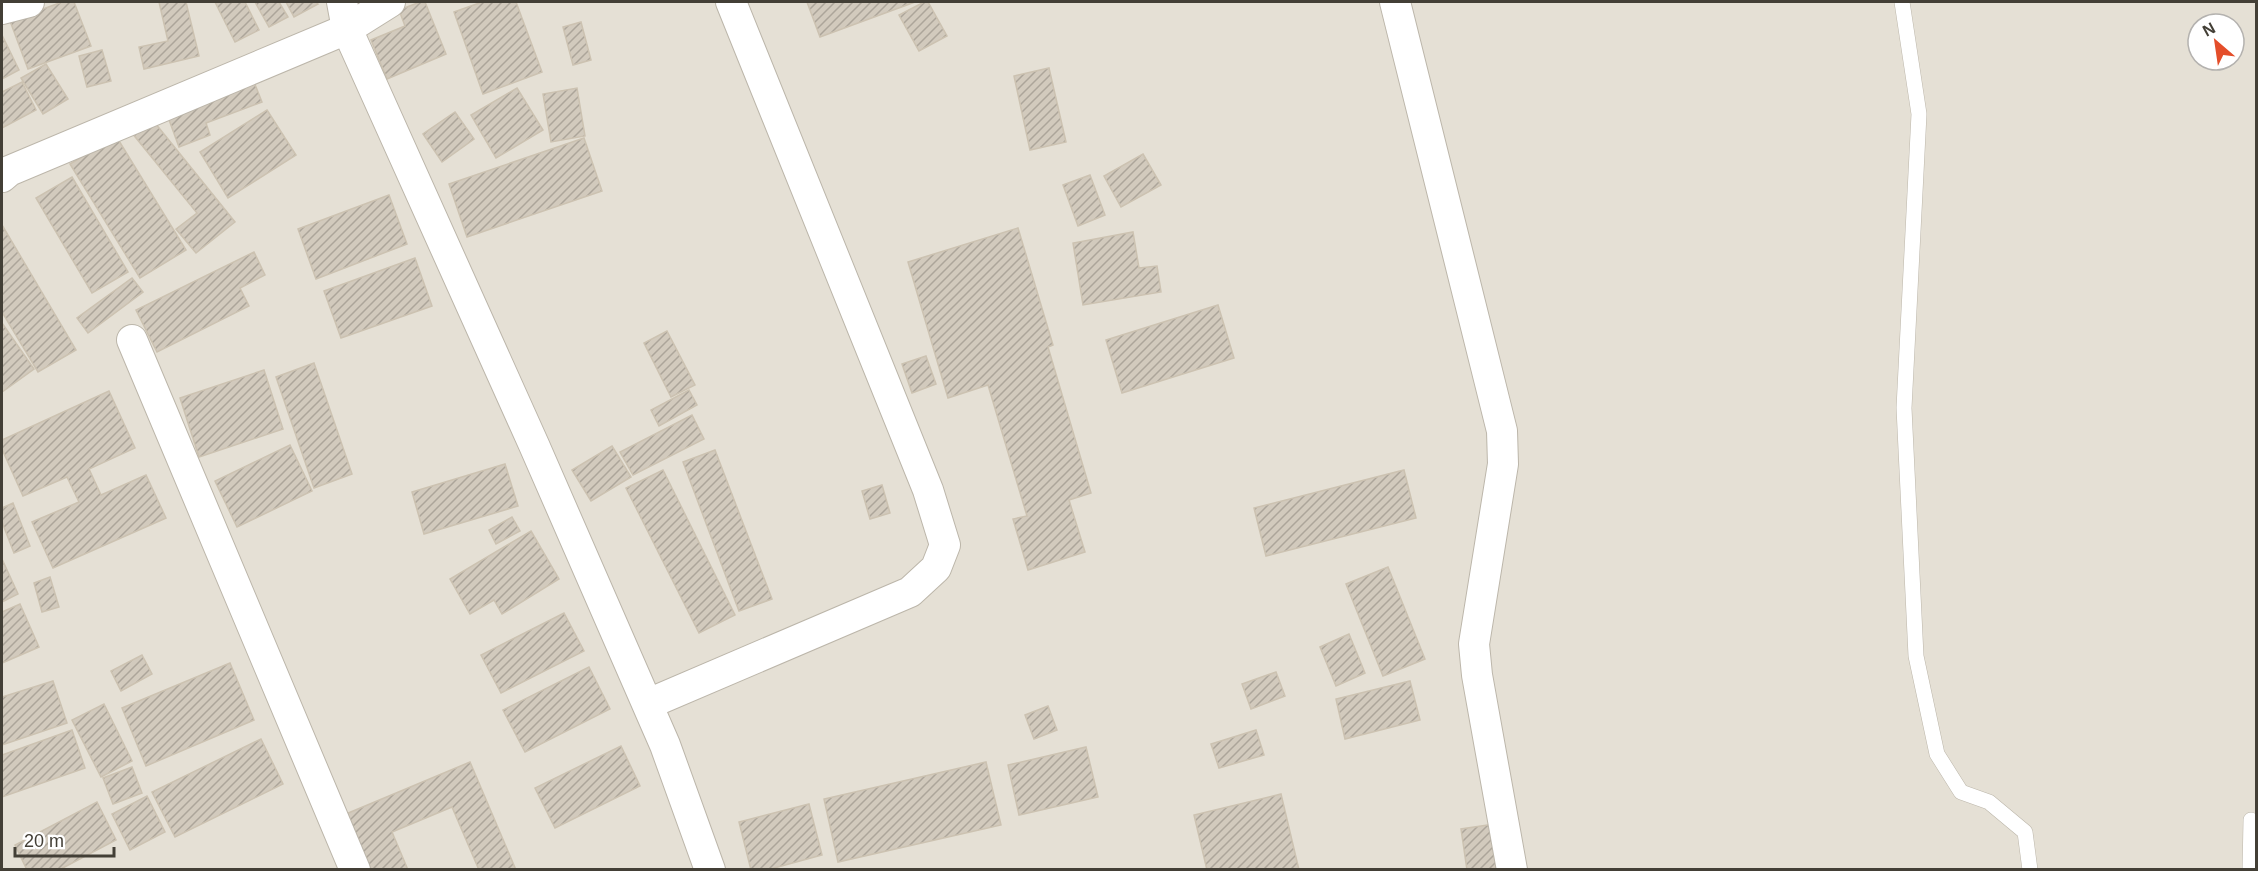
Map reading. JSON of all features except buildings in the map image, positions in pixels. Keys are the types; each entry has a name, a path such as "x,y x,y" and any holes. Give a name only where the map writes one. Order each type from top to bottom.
{"street":[{"path":"2,9 29,2"},
{"path":"4,169 345,15 390,2"},
{"path":"648,704 910,592 936,568 945,545 928,490 731,2"},
{"path":"1395,2 1502,431 1503,464 1474,644 1477,675 1512,870"},
{"path":"345,15 648,704 710,870"},
{"path":"132,340 355,870"}],"lane":[{"path":"1902,2 1918,114 1905,408 1916,656 1937,754 1961,792 1989,802 2025,832 2030,870"},
{"path":"2250,870 2251,820"}],"shaded area":[{"path":"2,2 2256,2 2256,869 2,869"}]}
